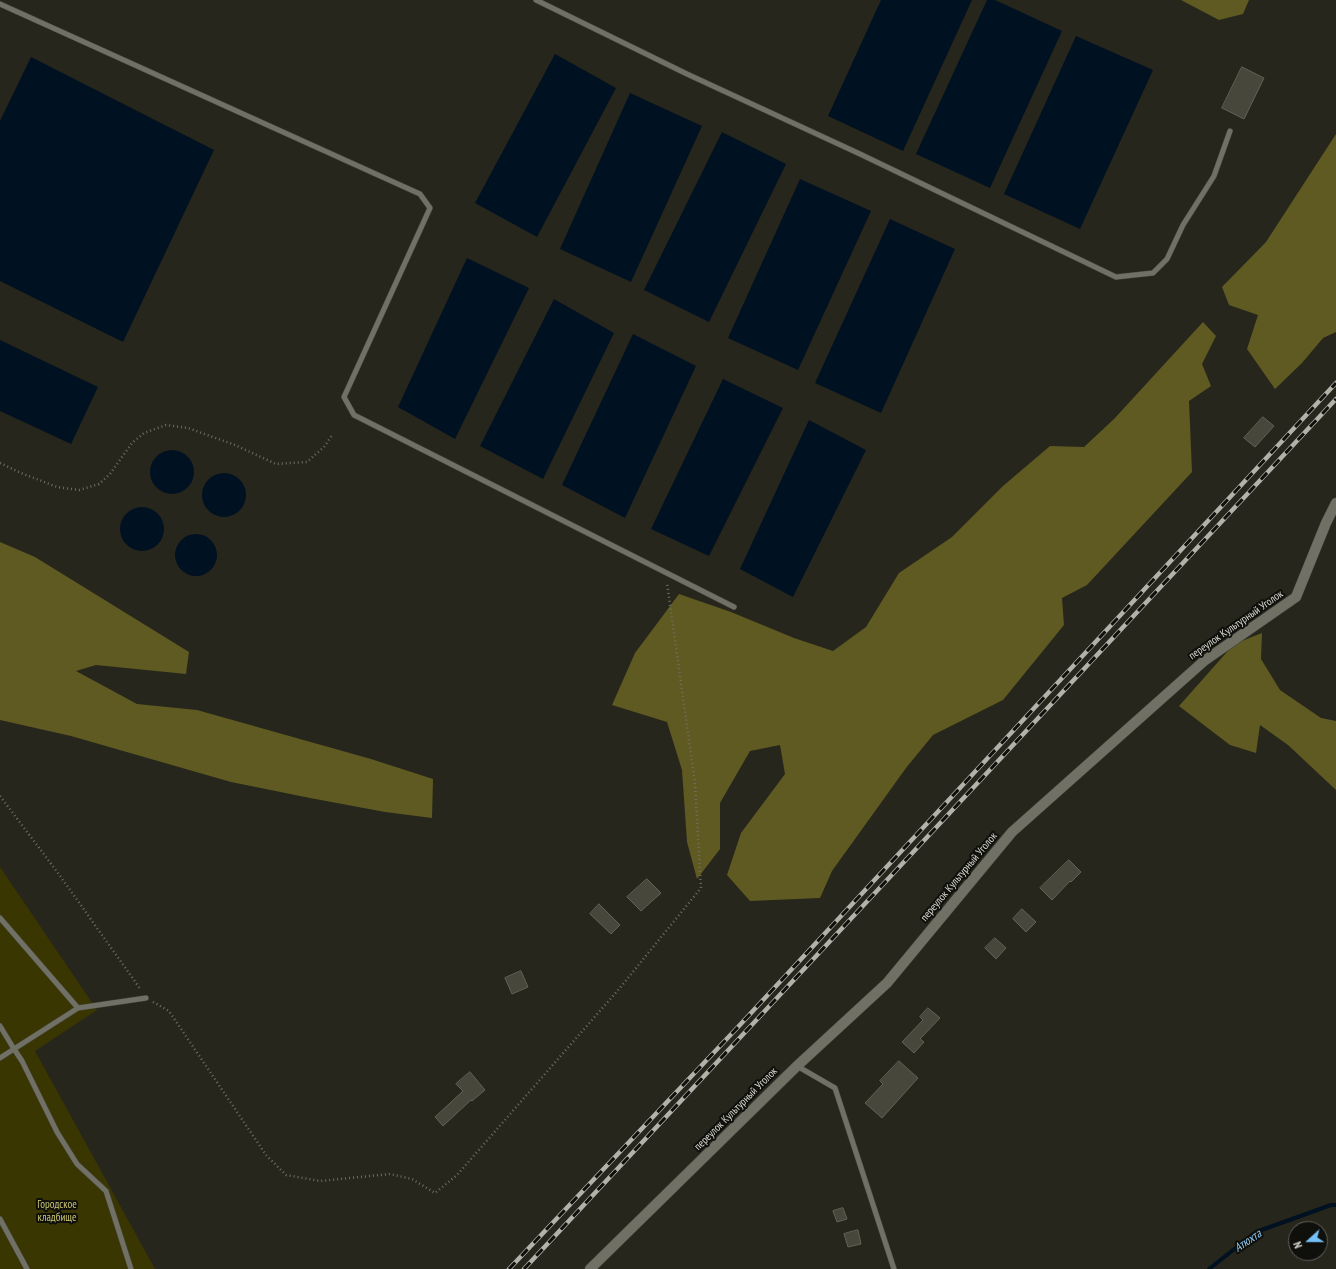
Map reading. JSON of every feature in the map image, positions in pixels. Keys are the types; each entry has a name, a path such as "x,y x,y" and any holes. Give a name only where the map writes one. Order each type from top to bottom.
{"street":[{"name":"переулок Культурный Уголок","path":"590,1269 797,1066 887,983 1012,832 1204,661 1296,597 1326,523 1336,503"}],"lane":[{"path":"536,0 687,74 833,141 1116,277 1153,273 1167,258 1183,225 1214,176 1230,131"},
{"path":"0,4 420,194 430,208 344,397 354,415 734,607"},
{"path":"0,918 78,1008"},
{"path":"0,1058 78,1008 146,998"},
{"path":"0,1026 22,1061 57,1132 77,1164 106,1191 131,1269"},
{"path":"797,1066 835,1088 894,1269"},
{"path":"0,1219 27,1269"}],"path":[{"path":"0,463 22,474 57,488 79,490 99,484 110,474 132,443 144,433 166,425 188,428 235,445 276,464 307,462 324,448 333,434"},
{"path":"0,796 58,873 146,998 169,1011 266,1155 286,1175 320,1181 390,1174 412,1180 435,1193 457,1175 619,989 701,888 695,783 665,572"}],"green space":[{"name":"Городское кладбище","path":"0,867 97,1010 35,1051 155,1269 0,1269"}],"shaded area":[{"path":"1181,0 1249,0 1243,14 1219,20"},
{"path":"1336,134 1336,332 1323,338 1302,363 1275,389 1247,349 1258,315 1229,305 1222,287 1266,242"},
{"path":"1203,322 1216,336 1202,364 1211,386 1189,401 1192,472 1087,585 1062,598 1064,625 1003,700 933,735 906,768 832,871 820,898 750,901 727,875 741,833 785,774 780,745 750,751 720,803 720,849 697,879 687,842 682,770 667,722 612,705 635,653 679,594 731,612 794,638 833,651 866,627 899,573 952,537 1003,486 1050,446 1084,447 1114,419"},
{"path":"0,542 35,557 189,652 186,674 96,665 76,671 137,704 197,710 371,759 433,779 432,818 385,812 231,782 71,736 0,720"},
{"path":"1262,633 1261,659 1280,690 1321,718 1336,721 1336,790 1288,745 1260,725 1256,753 1230,745 1179,706 1234,644"}],"water":[{"path":"881,0 972,0 903,151 828,116"},
{"path":"987,0 995,0 1062,31 990,188 916,154"},
{"path":"1076,36 1153,70 1080,229 1004,194"},
{"path":"555,54 616,88 537,237 475,203"},
{"path":"31,57 214,150 123,342 0,281 0,121"},
{"path":"630,93 702,126 631,282 560,249"},
{"path":"722,132 786,164 709,322 644,290"},
{"path":"800,179 871,211 798,370 728,338"},
{"path":"890,219 955,249 881,413 815,383"},
{"path":"467,258 529,288 455,439 398,407"},
{"path":"554,299 614,333 543,479 480,446"},
{"path":"633,334 696,366 625,518 562,485"},
{"path":"0,340 98,387 71,444 0,411"},
{"path":"723,379 783,408 709,556 651,529"},
{"path":"809,420 866,450 793,597 740,569"},
{"path":"168,450 176,450 188,456 194,468 194,476 188,488 176,494 168,494 156,488 150,476 150,468 156,456"},
{"path":"220,473 228,473 240,479 246,491 246,499 240,511 228,517 220,517 208,511 202,499 202,491 208,479"},
{"path":"138,507 146,507 158,513 164,525 164,533 158,545 146,551 138,551 126,545 120,533 120,525 126,513"},
{"path":"192,534 200,534 208,537 214,543 217,555 214,567 208,573 200,576 192,576 184,573 178,567 175,559 175,551 178,543 184,537"}],"building":[{"path":"1242,67 1264,78 1244,119 1222,108"},
{"path":"1263,417 1274,426 1255,447 1244,438"},
{"path":"1069,860 1081,872 1052,900 1040,888"},
{"path":"647,879 661,893 641,911 627,897"},
{"path":"599,904 620,925 611,934 590,914"},
{"path":"1022,909 1036,922 1026,932 1013,919"},
{"path":"995,938 1006,948 996,959 985,948"},
{"path":"521,971 528,987 512,994 505,978"},
{"path":"928,1008 940,1018 920,1039 924,1042 914,1053 902,1042 923,1020 920,1017"},
{"path":"899,1061 918,1078 882,1118 865,1103 883,1084 880,1081"},
{"path":"470,1072 485,1090 472,1101 471,1100 443,1126 435,1117 463,1091 456,1084"},
{"path":"843,1208 847,1219 837,1222 833,1211"},
{"path":"858,1230 861,1244 848,1247 844,1234"}],"waterway":[{"name":"Атюхта","path":"1209,1269 1256,1232 1331,1205 1336,1205"}],"railway":[{"path":"509,1269 738,1027 1336,383"},
{"path":"524,1269 1336,399"}]}
